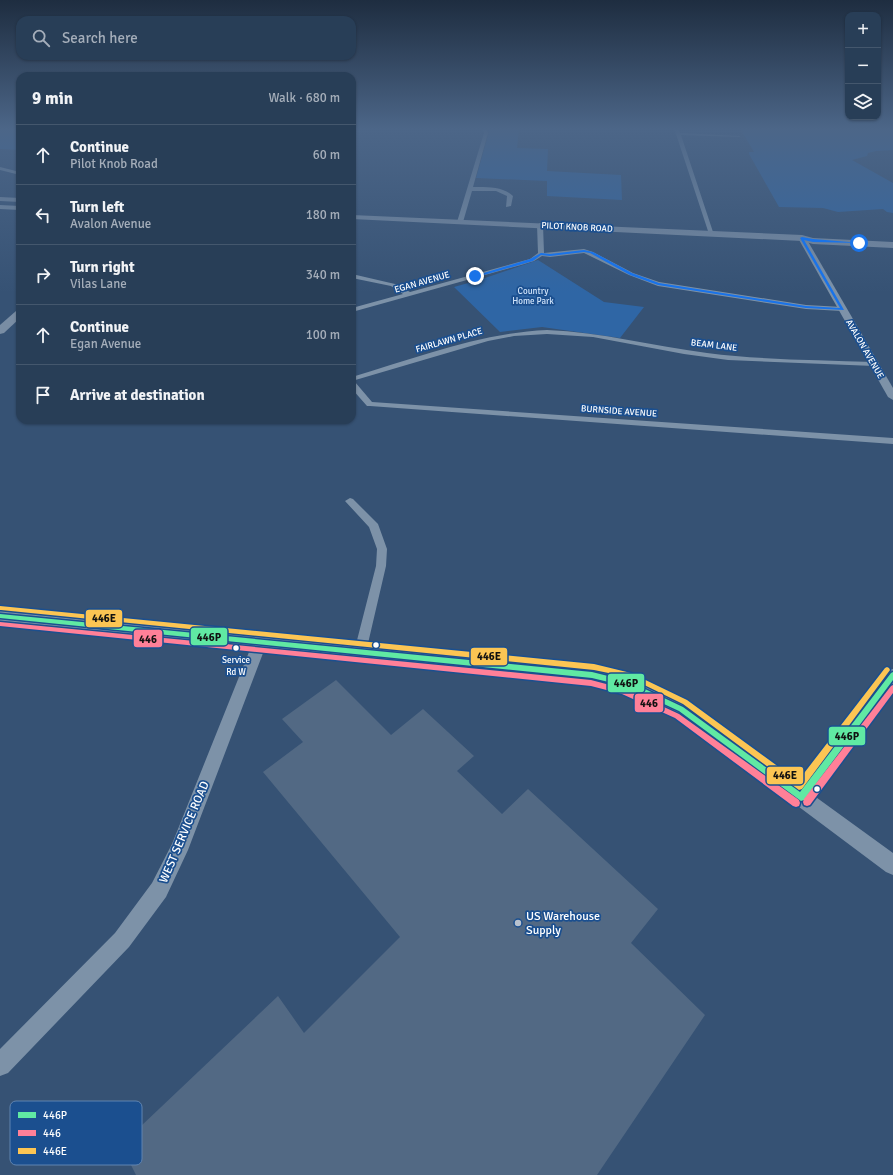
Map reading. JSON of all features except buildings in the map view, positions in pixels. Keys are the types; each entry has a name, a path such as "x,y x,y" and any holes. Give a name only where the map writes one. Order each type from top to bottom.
{"main road":[{"path":"0,199 16,200"},
{"name":"PILOT KNOB ROAD","path":"356,216 802,238 813,240 893,240"},
{"name":"PILOT KNOB ROAD","path":"857,241 893,245"},
{"path":"0,331 16,317"}],"street":[{"path":"460,222 472,183"},
{"path":"695,183 712,234"},
{"path":"470,189 506,192 510,196 508,206"},
{"path":"0,207 16,208"},
{"path":"540,225 541,254 550,255 584,251 591,253 631,274 658,284 806,307 842,309"},
{"name":"AVALON AVENUE","path":"802,238 893,397"},
{"name":"EGAN AVENUE","path":"356,309 525,262 541,254"},
{"path":"356,277 393,285 410,295"},
{"name":"BEAM LANE","path":"554,331 604,336 722,357 874,364"},
{"name":"FAIRLAWN PLACE","path":"356,378 485,340 524,333 554,331"},
{"name":"BURNSIDE AVENUE","path":"356,388 370,404 893,441"},
{"path":"350,501 374,526 382,549 381,566 360,652"},
{"path":"0,616 592,675 626,683 681,709 893,866"},
{"name":"WEST SERVICE ROAD","path":"0,1065 122,940 159,890 179,850 260,642"},
{"path":"801,797 893,675"}],"green space":[{"path":"547,183 621,183 622,200 547,196"},
{"path":"765,183 893,183 893,213 887,212 883,209 838,212 823,208 779,207"},
{"name":"Country Home Park","path":"538,260 604,302 644,307 620,338 542,327 500,332 454,287"}],"transit line":[{"name":"446E","path":"1,608 594,667 629,675 685,702 799,786 887,670"},
{"name":"446P","path":"0,616 592,675 626,683 681,709 801,797"},
{"name":"446","path":"0,624 591,683 623,691 677,716 796,803"},
{"name":"446P","path":"801,797 893,675"},
{"name":"446","path":"807,802 893,688"}],"place":[{"name":"Service Rd W","path":"236,648"},
{"name":"US Warehouse Supply","path":"518,923"}],"route":[{"path":"475,276 532,260 541,254 550,255 584,251 591,253 631,274 658,284 806,307 842,309 802,238 859,243"}]}
